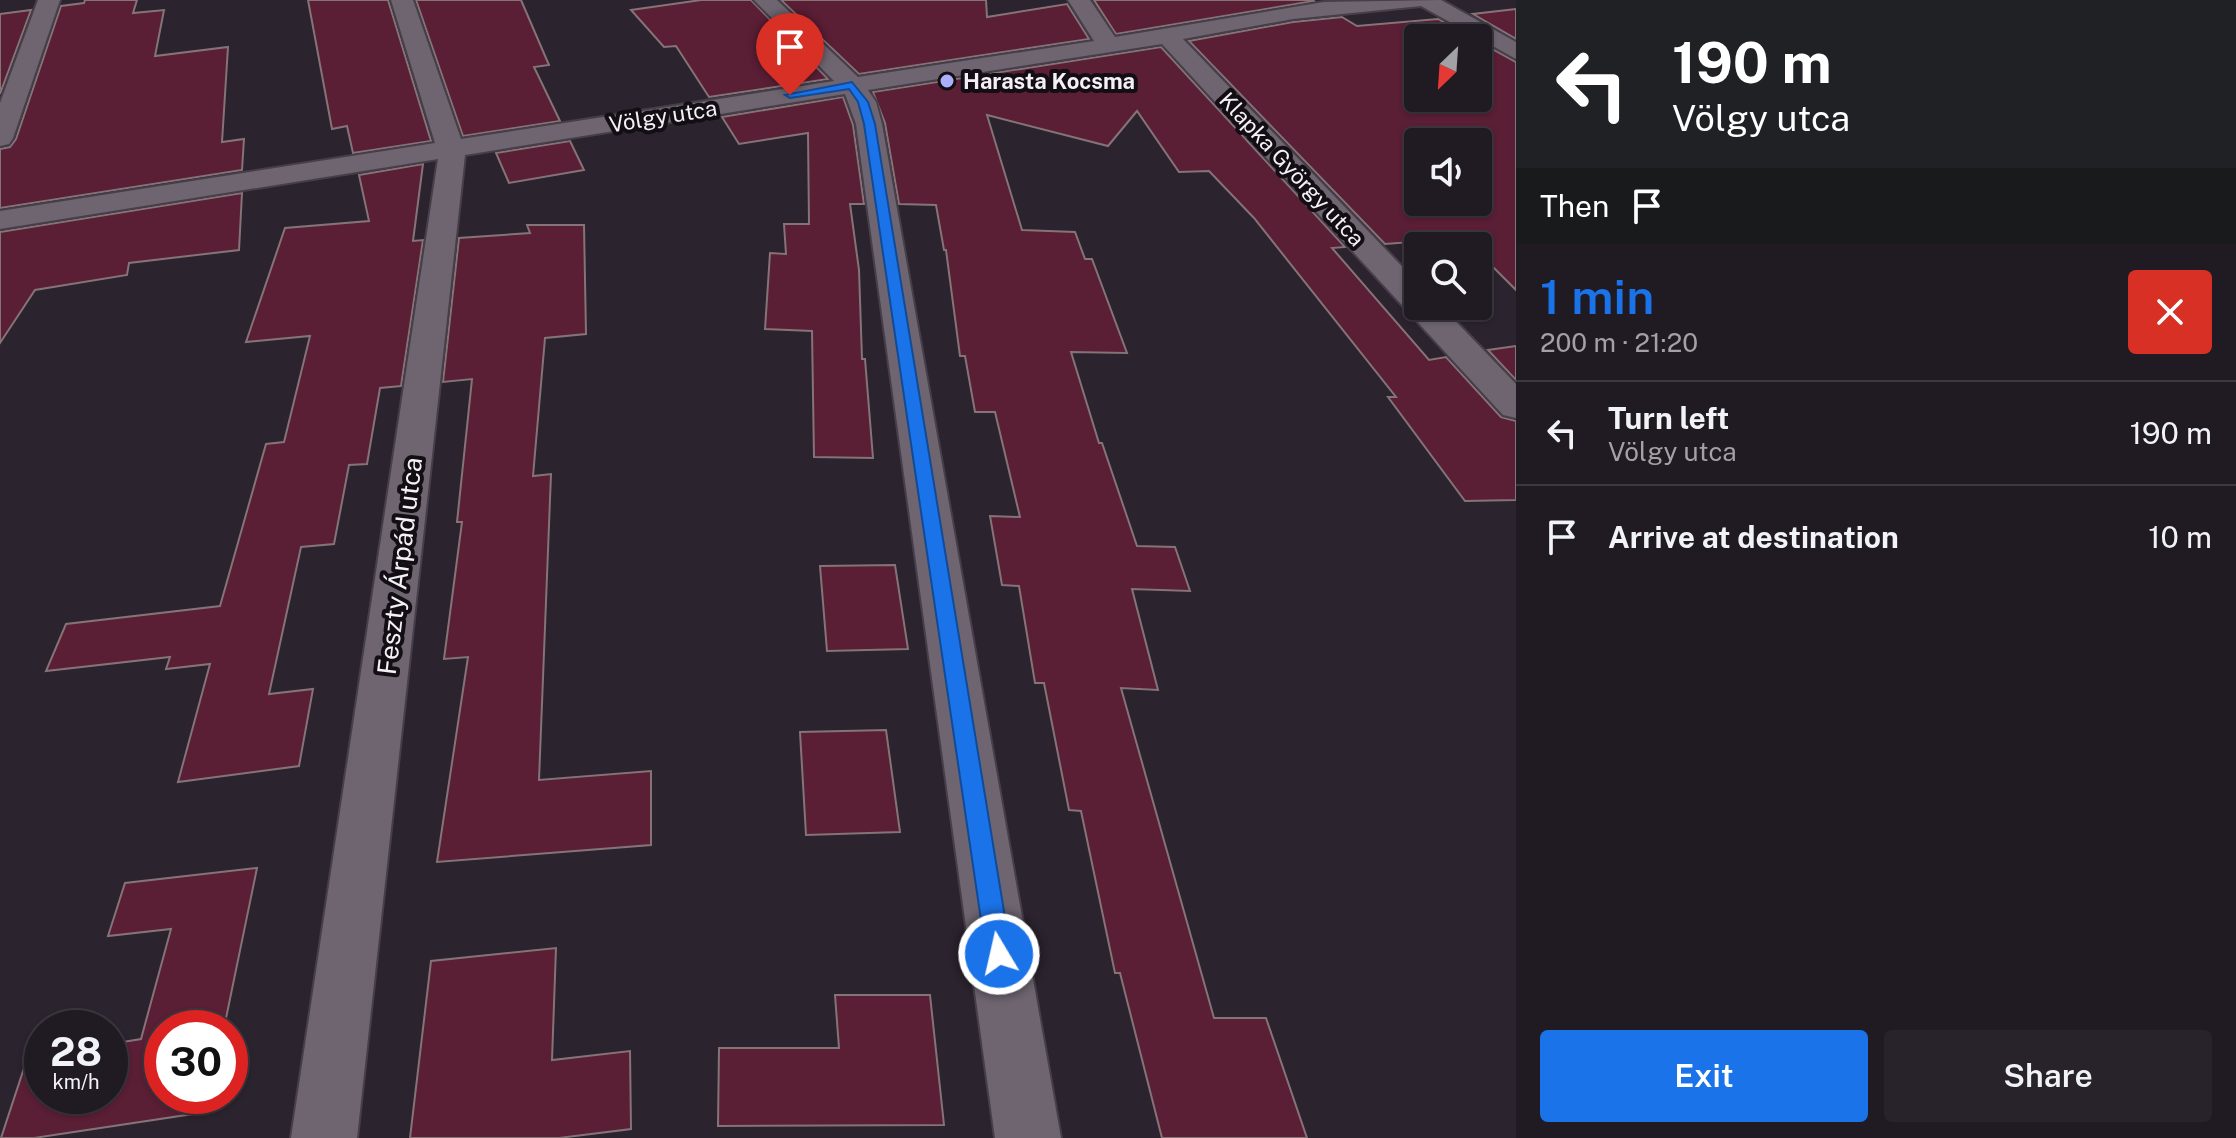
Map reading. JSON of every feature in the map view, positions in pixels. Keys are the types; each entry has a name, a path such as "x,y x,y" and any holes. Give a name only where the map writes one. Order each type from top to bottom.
{"street":[{"path":"0,138 49,0"},
{"name":"Feszty Árpád utca","path":"324,1138 450,181 451,150 402,0"},
{"path":"765,0 852,85 863,102 869,124 1028,1138"},
{"path":"1079,0 1108,44"},
{"path":"1423,0 1516,52"},
{"name":"Völgy utca","path":"0,220 1167,36 1276,13 1423,0"},
{"name":"Klapka György utca","path":"1167,36 1404,287"},
{"name":"Klapka György utca","path":"1435,320 1516,406"}],"building":[{"path":"85,0 137,0 133,13 164,10 155,56 228,47 222,142 244,139 242,170 0,208 0,149 10,147 16,139 61,6 84,3"},
{"path":"308,0 388,0 431,141 353,153 347,126 332,129"},
{"path":"416,0 521,0 549,65 534,67 560,121 463,136"},
{"path":"701,0 751,0 828,79 709,97 676,46 664,47 631,10"},
{"path":"781,0 986,0 987,17 1067,4 1089,39 859,74"},
{"path":"1094,0 1313,0 1314,1 1116,34"},
{"path":"1516,9 1516,39 1492,24 1473,14"},
{"path":"31,10 0,94 0,14"},
{"path":"1342,17 1357,26 1438,19 1447,24 1404,24 1404,112 1492,112 1492,49 1516,62 1516,290 1492,266 1492,232 1404,232 1404,243 1385,244 1189,41 1293,22"},
{"path":"1161,47 1345,247 1332,248 1429,360 1446,357 1501,417 1516,421 1516,500 1465,501 1388,397 1396,397 1254,218 1209,171 1179,172 1137,111 1108,146 987,115 1022,230 1075,232 1085,259 1092,259 1127,353 1071,352 1099,443 1102,443 1137,546 1175,547 1190,591 1132,589 1158,690 1121,688 1214,1018 1266,1018 1307,1138 1162,1138 1120,973 1115,973 1081,811 1069,810 1044,683 1035,683 1019,586 1002,585 990,516 1020,517 995,412 975,412 965,356 960,356 946,250 936,205 899,204 885,123 873,92"},
{"path":"843,97 853,125 864,204 850,204 859,270 862,359 865,359 873,458 814,457 812,331 765,329 770,253 786,254 784,224 809,224 808,133 739,144 722,117"},
{"path":"570,141 584,170 509,183 496,153"},
{"path":"423,164 413,241 423,240 401,386 380,388 367,464 349,465 334,544 301,547 269,694 313,689 299,766 178,782 210,664 166,669 170,657 46,671 66,624 220,606 266,444 284,442 310,336 246,342 285,228 369,221 359,175"},
{"path":"242,193 239,250 129,263 127,275 35,290 0,343 0,232"},
{"path":"527,225 584,225 586,334 545,338 533,476 551,474 539,780 651,771 651,845 437,862 468,657 444,659 462,522 457,522 472,379 443,382 459,238 530,233"},
{"path":"1516,346 1516,380 1488,350"},
{"path":"895,565 908,649 827,651 820,566"},
{"path":"886,730 900,832 806,835 800,732"},
{"path":"257,868 228,1010 149,1010 171,929 108,936 125,883"},
{"path":"556,948 552,1060 630,1051 631,1129 559,1138 410,1138 431,961"},
{"path":"835,995 930,995 944,1125 718,1126 719,1048 839,1048"},
{"path":"144,1028 144,1114 193,1114 34,1138 1,1138 24,1068 24,1114 128,1114 128,1041 141,1039"}],"place":[{"name":"Harasta Kocsma","path":"947,81"}],"route":[{"path":"790,95 852,85 863,102 869,124 999,954"}]}
